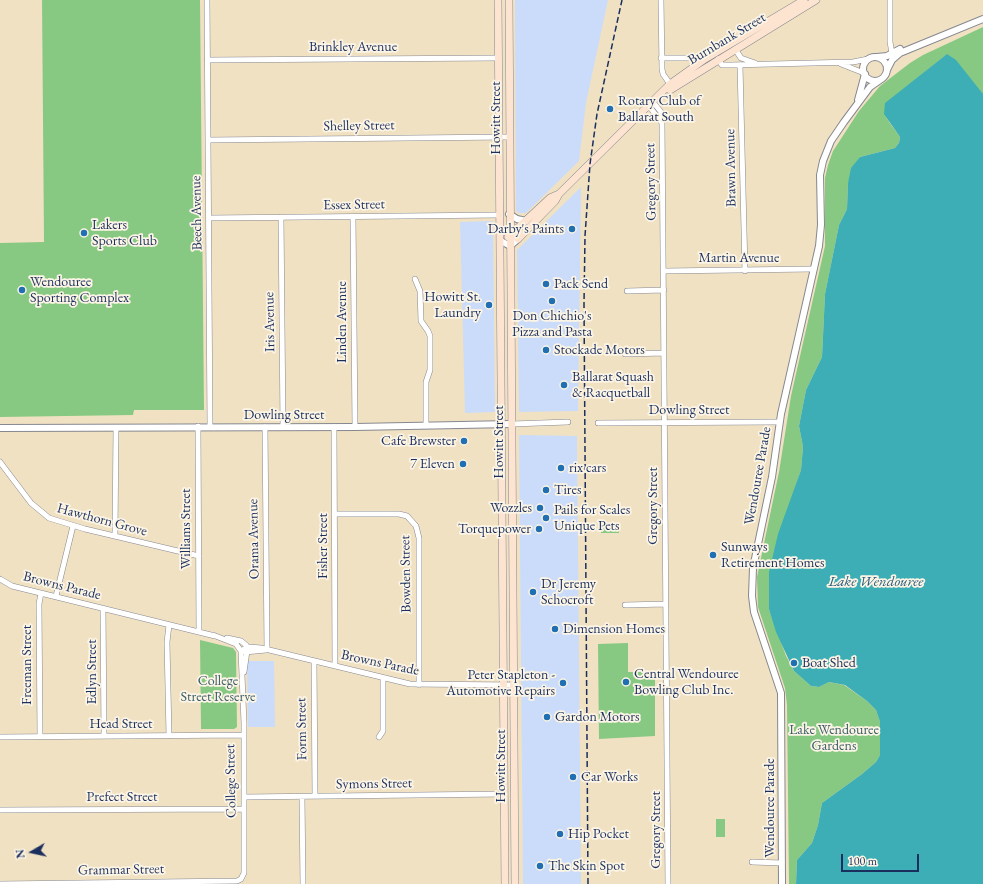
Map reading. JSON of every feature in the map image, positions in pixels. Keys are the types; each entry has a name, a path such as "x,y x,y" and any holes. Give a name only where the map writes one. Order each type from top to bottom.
{"main road":[{"name":"Howitt Street","path":"498,0 505,884"},
{"name":"Howitt Street","path":"508,0 515,884"},
{"name":"Burnbank Street","path":"733,46 804,0"},
{"name":"Burnbank Street","path":"518,239 555,201 559,194 670,84 733,46 816,0"},
{"name":"Burnbank Street","path":"651,104 718,55"},
{"name":"Burnbank Street","path":"501,241 510,237 550,198 559,194"},
{"path":"501,308 510,308"}],"street":[{"name":"Beech Avenue","path":"207,0 210,426"},
{"path":"661,0 661,58 663,74 670,84"},
{"path":"890,0 892,53"},
{"path":"718,55 723,65 860,62 916,46 983,19"},
{"path":"733,46 741,58 760,64"},
{"path":"835,62 864,74 873,80 880,80 894,58 916,46"},
{"path":"877,57 885,62 887,70"},
{"name":"Brinkley Avenue","path":"207,60 499,58"},
{"path":"661,58 691,58"},
{"path":"864,74 864,65 868,59"},
{"name":"Brawn Avenue","path":"740,65 745,270"},
{"name":"Wendouree Parade","path":"856,106 864,82 864,74"},
{"name":"Wendouree Parade","path":"782,884 781,692 754,612 752,586 754,560 772,477 779,422 814,269 820,236 820,175 823,161 831,141 870,87 880,80"},
{"name":"Gregory Street","path":"651,104 661,112 662,128 668,884"},
{"name":"Shelley Street","path":"208,140 510,137"},
{"path":"509,214 517,219 526,221"},
{"name":"Essex Street","path":"209,218 500,215"},
{"name":"Linden Avenue","path":"353,217 355,427"},
{"name":"Iris Avenue","path":"281,218 283,427"},
{"name":"Burnbank Street","path":"510,246 518,239"},
{"path":"501,241 510,246"},
{"name":"Martin Avenue","path":"664,271 814,269"},
{"path":"415,278 420,291 421,322 430,336 430,370 426,382 426,424"},
{"path":"627,291 664,290"},
{"path":"625,354 664,353"},
{"name":"Dowling Street","path":"0,428 198,426 355,427 426,424 512,424 568,422"},
{"name":"Dowling Street","path":"598,423 779,422"},
{"name":"Williams Street","path":"198,426 199,632"},
{"name":"Orama Avenue","path":"265,427 267,650"},
{"name":"Fisher Street","path":"334,427 335,666"},
{"path":"115,536 116,428"},
{"name":"Hawthorn Grove","path":"0,462 39,511 53,520 199,556"},
{"name":"Bowden Street","path":"334,514 403,515 410,518 416,526 419,538 419,684"},
{"path":"56,596 74,526"},
{"name":"Browns Parade","path":"0,580 9,585 169,625 241,641 245,650 267,650 408,684 514,685"},
{"name":"Freeman Street","path":"40,737 39,604 41,593"},
{"path":"625,605 666,604"},
{"name":"Edlyn Street","path":"103,608 104,736"},
{"path":"169,625 167,642 169,736"},
{"name":"College Street","path":"241,879 244,873 243,735 245,650"},
{"name":"Form Street","path":"314,661 315,796"},
{"path":"379,737 383,731 383,678"},
{"name":"Head Street","path":"0,737 243,735"},
{"name":"Symons Street","path":"244,797 505,794"},
{"path":"302,797 303,884"},
{"name":"Prefect Street","path":"0,810 244,809"},
{"path":"752,862 782,863"},
{"name":"Grammar Street","path":"0,884 173,883 237,881 241,879"}],"shaded area":[{"path":"515,0 608,0 586,103 579,161 526,213 519,213 516,211"},
{"path":"581,187 578,411 519,412 517,250"},
{"path":"493,221 495,412 465,413 460,222"},
{"path":"519,435 577,436 581,884 523,884"},
{"path":"247,661 274,661 275,727 248,727"}],"green space":[{"path":"42,0 200,0 204,410 134,410 133,415 0,417 0,243 44,242"},
{"name":"Lake Wendouree Gardens","path":"983,27 983,237 884,115 900,137 899,143 895,148 860,157 848,183 847,209 839,225 825,294 822,357 806,390 799,426 803,447 801,470 795,488 769,609 786,656 794,671 811,686 819,687 829,682 844,685 867,701 876,710 880,722 880,755 876,762 862,774 822,803 818,825 812,843 797,860 796,884 789,884 787,705 785,688 758,607 757,577 779,472 791,396 825,246 825,178 828,165 833,151 859,111 880,86 923,55","holes":["946,55 951,57 886,103"]},
{"path":"601,524 619,524 619,533 601,533"},
{"name":"College Street Reserve","path":"200,640 233,648 236,652 237,727 234,729 201,729"},
{"name":"Central Wendouree Bowling Club Inc.","path":"628,643 628,672 655,672 655,736 599,739 598,644"},
{"path":"716,819 725,819 725,837 716,837"}],"water":[{"name":"Lake Wendouree","path":"947,54 956,60 983,94 983,884 796,884 797,860 812,843 818,825 822,803 862,774 876,762 880,755 880,722 876,710 867,701 845,685 829,682 819,687 811,686 794,671 776,632 769,609 769,572 778,534 801,470 803,447 799,426 806,390 822,357 825,294 839,225 847,209 848,183 851,168 860,157 895,148 899,143 900,137 884,114 885,103"}],"railway":[{"path":"588,884 584,304 585,236 590,164 597,114 622,0"}],"place":[{"name":"Rotary Club of Ballarat South","path":"610,109"},
{"name":"Darby's Paints","path":"572,229"},
{"name":"Lakers Sports Club","path":"84,233"},
{"name":"Pack Send","path":"546,284"},
{"name":"Wendouree Sporting Complex","path":"22,290"},
{"name":"Don Chichio's Pizza and Pasta","path":"552,301"},
{"name":"Howitt St. Laundry","path":"489,305"},
{"name":"Stockade Motors","path":"546,350"},
{"name":"Ballarat Squash & Racquetball","path":"564,385"},
{"name":"Cafe Brewster","path":"464,441"},
{"name":"7 Eleven","path":"463,464"},
{"name":"rix cars","path":"561,468"},
{"name":"Tires","path":"546,490"},
{"name":"Wozzles","path":"540,508"},
{"name":"Pails for Scales Unique Pets","path":"546,518"},
{"name":"Torquepower","path":"539,529"},
{"name":"Sunways Retirement Homes","path":"713,555"},
{"name":"Dr Jeremy Schocroft","path":"533,592"},
{"name":"Dimension Homes","path":"555,629"},
{"name":"Boat Shed","path":"794,663"},
{"name":"Central Wendouree Bowling Club Inc.","path":"626,682"},
{"name":"Peter Stapleton - Automotive Repairs","path":"563,683"},
{"name":"Gardon Motors","path":"547,717"},
{"name":"Car Works","path":"573,777"},
{"name":"Hip Pocket","path":"560,834"},
{"name":"The Skin Spot","path":"540,866"}]}
